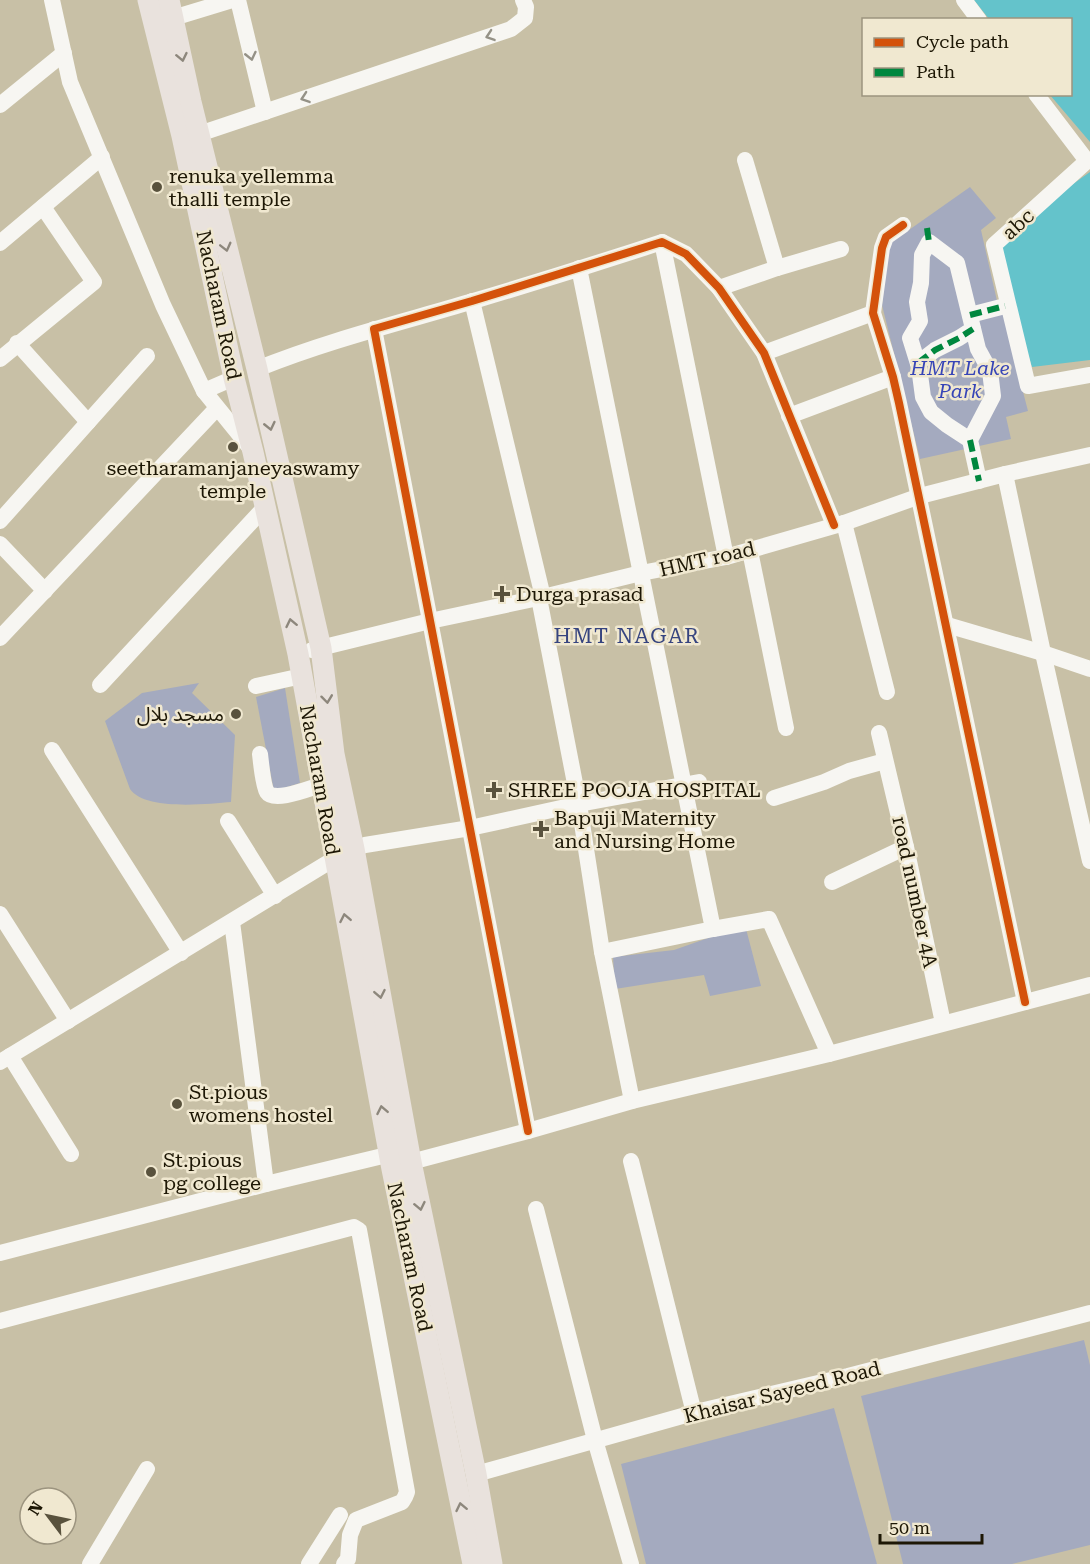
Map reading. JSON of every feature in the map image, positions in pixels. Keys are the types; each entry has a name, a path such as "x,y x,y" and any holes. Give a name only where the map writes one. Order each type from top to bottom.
{"main road":[{"name":"Nacharam Road","path":"148,0 257,369 321,648 334,754 354,849 411,1162 476,1474 492,1564"},
{"name":"Nacharam Road","path":"171,9 199,134 198,165 234,378 298,654 334,859 473,1564"}],"street":[{"path":"52,0 70,81 163,305 204,391 253,452"},
{"path":"171,9 232,0"},
{"path":"238,0 265,112"},
{"path":"199,134 511,29 525,18 526,8 523,0"},
{"path":"964,0 978,18"},
{"path":"0,105 64,53"},
{"name":"abc","path":"1038,96 1087,161 994,245 1028,386 1090,375"},
{"path":"0,243 102,157"},
{"path":"745,160 777,268"},
{"path":"0,359 94,282 43,207"},
{"path":"903,225 886,237 882,248 873,313 893,377 920,496 1025,1002"},
{"path":"970,440 931,412 923,397 918,363 910,338 920,321 917,302 921,283 922,255 928,235 957,263 978,349 990,371 993,396 970,440 979,481"},
{"path":"257,369 374,329 472,302 662,242 686,254 719,288 764,353 789,416 839,524 887,692"},
{"path":"662,242 726,557"},
{"path":"719,288 841,249"},
{"path":"579,268 641,573 691,783 712,929"},
{"path":"472,302 541,597 579,804 602,952 632,1101"},
{"path":"918,363 934,350 959,338 971,322 1005,306"},
{"path":"764,353 873,313"},
{"path":"374,329 528,1131"},
{"path":"18,343 87,422"},
{"path":"0,521 147,356"},
{"path":"789,416 893,377"},
{"path":"204,391 234,378"},
{"path":"0,639 218,408"},
{"name":"HMT road","path":"298,654 430,621 641,573 750,551 920,496 1090,455"},
{"path":"1005,474 1090,861"},
{"path":"100,685 265,507"},
{"path":"0,544 45,591"},
{"path":"750,551 786,728"},
{"path":"947,625 1090,669"},
{"path":"256,686 302,676"},
{"name":"road number 4A","path":"879,733 944,1023"},
{"path":"52,750 181,953"},
{"path":"260,754 266,789 271,796 279,797 321,785"},
{"path":"774,798 824,782 849,771 885,761"},
{"path":"71,1154 5,1059 334,859 365,845 470,828 691,783"},
{"path":"228,821 275,896"},
{"path":"832,882 906,847"},
{"path":"0,914 68,1021"},
{"path":"602,952 769,919 829,1054"},
{"path":"232,922 266,1184"},
{"path":"411,1162 632,1101 829,1054 1090,985"},
{"path":"0,1253 391,1154"},
{"path":"631,1161 694,1413"},
{"path":"536,1209 595,1440 631,1564"},
{"path":"0,1321 354,1227 358,1230 365,1261 407,1492 402,1502 356,1520 350,1535 348,1559 344,1564"},
{"name":"Khaisar Sayeed Road","path":"476,1474 694,1413 849,1376 1090,1313"},
{"path":"90,1564 147,1468"},
{"path":"309,1564 339,1515"}],"green space":[{"name":"HMT Lake Park","path":"970,187 996,218 981,230 997,301 1008,299 1015,361 1028,411 1006,417 1011,439 920,459 882,305 889,244"},
{"path":"199,683 192,693 235,735 231,802 177,804 149,801 138,796 130,789 105,721 142,693"},
{"path":"285,688 300,783 274,791 256,697"},
{"path":"745,925 761,986 710,996 704,975 615,989 613,957 674,950"},
{"path":"1084,1340 1090,1365 1090,1545 1012,1564 903,1564 861,1396"},
{"path":"834,1408 877,1564 646,1564 621,1464"}],"water":[{"path":"974,0 1090,0 1090,142 1051,96 1072,96 1072,18 988,18"},
{"path":"1090,172 1090,360 1032,367 993,240"}],"marked path":[{"path":"927,228 929,242"},
{"path":"970,315 1005,306"},
{"path":"918,363 935,350 973,329"},
{"path":"970,440 979,481"}],"cycle path":[{"path":"903,225 886,237 882,248 873,313 899,403 1025,1002"},
{"path":"528,1131 374,329 662,242 686,254 719,288 764,353 834,525"}],"place":[{"name":"renuka yellemma thalli temple","path":"157,187"},
{"name":"seetharamanjaneyaswamy temple","path":"233,447"},
{"name":"Durga prasad","path":"502,594"},
{"name":"مسجد بلال","path":"236,714"},
{"name":"SHREE POOJA HOSPITAL","path":"494,790"},
{"name":"Bapuji Maternity and Nursing Home","path":"541,829"},
{"name":"St.pious womens hostel","path":"177,1104"},
{"name":"St.pious pg college","path":"151,1172"}],"district":[{"name":"HMT NAGAR","path":"627,636"}]}
